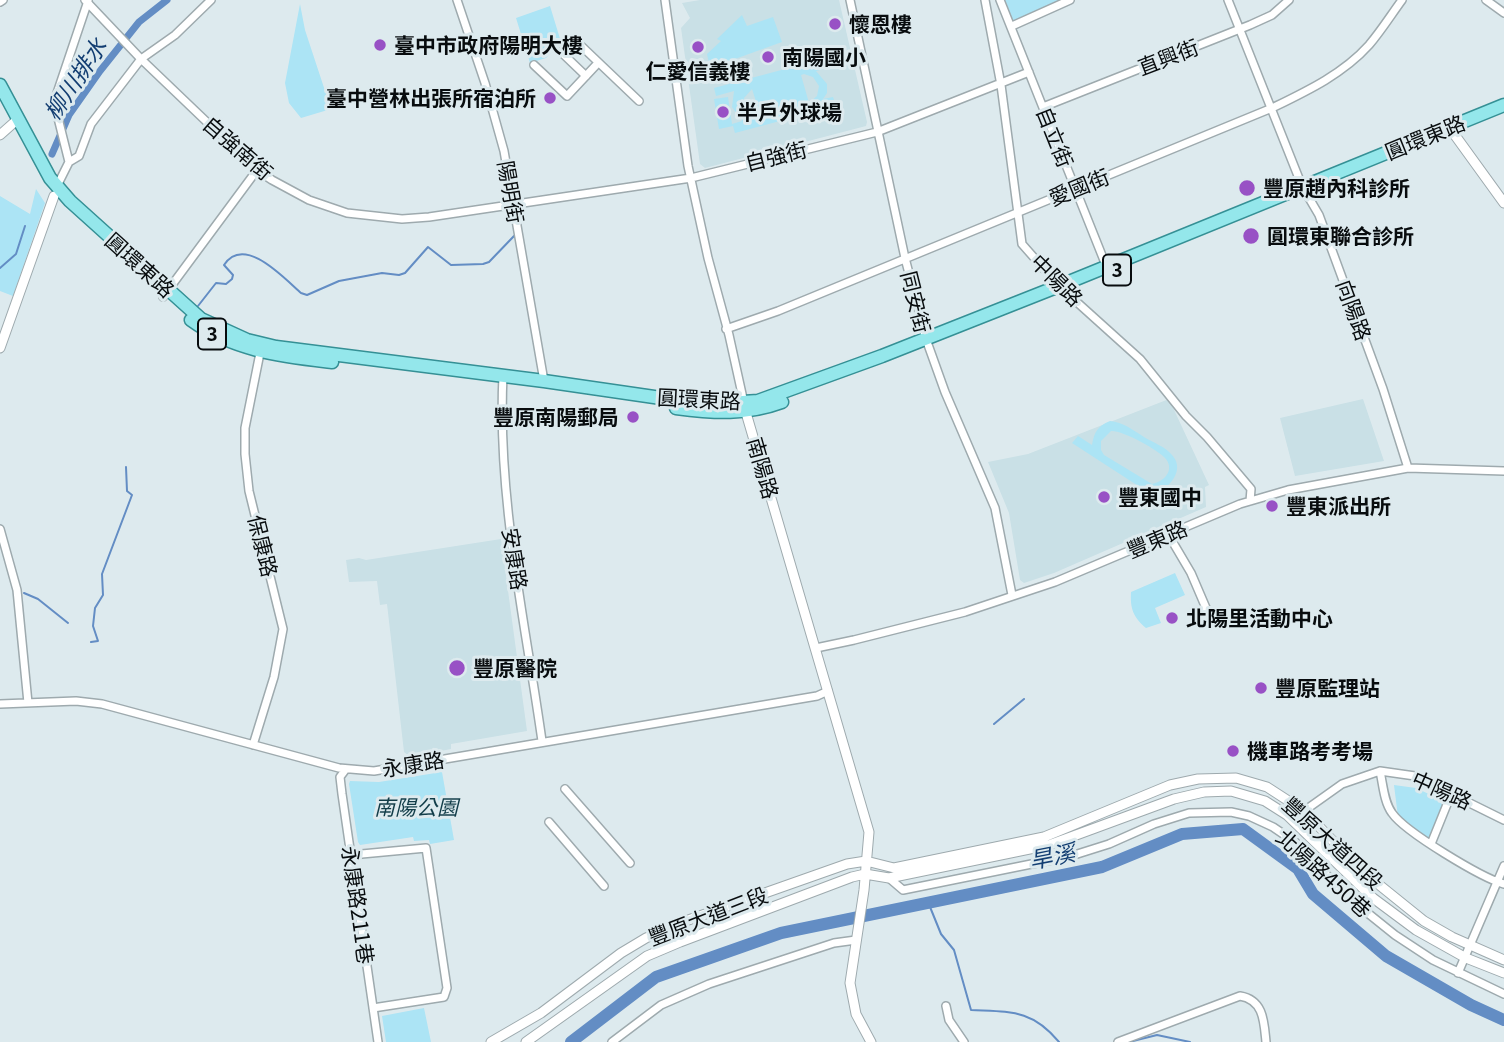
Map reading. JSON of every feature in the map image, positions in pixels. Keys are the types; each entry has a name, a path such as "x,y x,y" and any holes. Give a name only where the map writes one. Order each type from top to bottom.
{"main road":[{"name":"圓環東路","path":"0,85 36,170 55,191 207,332 261,348 502,379 708,412 745,408 927,343 1451,130 1504,105"},
{"name":"圓環東路","path":"0,101 14,121"},
{"name":"圓環東路","path":"1451,130 1504,113"}],"street":[{"path":"0,348 55,191 69,162 79,156 91,124 141,60 175,35 211,0"},
{"name":"陽明街","path":"457,0 504,151 543,385"},
{"name":"南陽路","path":"665,0 691,178 708,258 745,408 869,832 856,938"},
{"name":"同安街","path":"850,0 905,258 927,343 995,508 1012,595"},
{"name":"中陽路","path":"985,0 1001,85 1022,244 1062,289 1140,359 1251,489 1250,500"},
{"name":"自立街","path":"1000,0 1108,270"},
{"path":"1012,26 1070,0"},
{"name":"向陽路","path":"1228,0 1304,190 1323,227 1383,389 1408,468"},
{"name":"直興街","path":"1043,107 1240,29 1272,15 1289,0"},
{"name":"愛國街","path":"726,329 1019,212 1272,108 1309,90 1347,65 1370,44 1402,0"},
{"path":"1486,0 1504,13"},
{"path":"69,162 54,102 87,1"},
{"name":"自強南街","path":"87,1 141,60 257,170 309,200 347,213 402,219 514,204"},
{"path":"575,40 639,101"},
{"path":"561,52 586,76"},
{"path":"534,65 567,96 598,64"},
{"name":"自強街","path":"514,204 691,178 877,132 1029,72"},
{"path":"0,135 14,121"},
{"path":"1451,130 1504,203"},
{"path":"165,294 257,170"},
{"name":"保康路","path":"253,746 274,677 284,629 249,491 245,454 245,428 261,348"},
{"name":"安康路","path":"502,379 501,454 542,741"},
{"name":"豐東路","path":"816,648 965,612 1055,582 1250,500 1288,490 1408,468 1504,471"},
{"path":"0,529 18,590 28,703"},
{"path":"1168,534 1191,573 1209,615"},
{"name":"永康路","path":"0,704 76,701 102,704 346,769 374,771 803,699 828,691"},
{"name":"永康路211巷","path":"346,769 340,777 378,1042"},
{"path":"1380,771 1391,812 1431,844 1500,883"},
{"name":"中陽路","path":"1304,811 1342,784 1380,771 1415,776 1504,820"},
{"name":"豐原大道四段","path":"866,861 894,867 1044,837 1170,785 1198,779 1236,778 1267,787 1304,811 1363,871 1424,921 1470,946 1504,960"},
{"path":"565,789 630,863"},
{"name":"豐原大道四段","path":"865,873 889,878 1048,845 1174,799 1204,792 1231,791 1265,801 1287,815 1373,898 1416,930 1466,958 1504,973"},
{"path":"1431,844 1452,792"},
{"name":"北陽路450巷","path":"889,878 903,890 1071,856 1189,813 1231,812 1249,816 1273,827 1295,842 1349,898 1395,935 1433,960 1504,994"},
{"path":"549,822 604,887"},
{"path":"351,855 426,848 438,917 447,988 444,997 373,1008"},
{"name":"豐原大道三段","path":"491,1042 541,1013 621,953 646,938 677,924 847,864 866,861"},
{"path":"1458,973 1500,883 1504,866"},
{"name":"豐原大道三段","path":"526,1042 647,956 865,873"},
{"path":"612,1042 662,1004 709,984 856,938 850,993 856,1014 871,1042"},
{"path":"1118,1042 1240,996 1249,997 1258,1004 1266,1042"},
{"path":"946,1006 949,1020 964,1042"}],"shaded area":[{"name":"南陽國小","path":"700,0 839,0 866,126 705,168 700,164 681,28 690,18 682,3"},
{"name":"豐東國中","path":"1169,399 1209,485 1205,487 1206,507 1054,573 1024,583 1020,580 1009,513 988,462 1028,454"},
{"path":"1363,399 1384,461 1295,476 1280,418"},
{"name":"豐原醫院","path":"501,539 527,731 451,744 451,749 410,757 404,752 387,604 380,605 377,581 349,582 346,560 366,560"}],"green space":[{"path":"1005,0 1066,0 1014,23"},
{"path":"300,4 305,30 331,109 301,118 289,103 285,83"},
{"path":"550,6 561,42 546,58 530,63 516,18"},
{"path":"742,15 747,26 773,17 782,42 710,68 707,54 721,41 717,39"},
{"path":"830,57 832,67 816,71 827,84 827,93 823,99 833,97 836,106 735,133 733,126 719,129 714,99 728,97 732,124 742,121 732,107 734,91 716,96 714,88","holes":["801,75 813,77 819,86 817,96 809,103","752,89 761,117 752,116 746,111 744,98"]},
{"path":"36,189 45,203 13,296 0,291 0,196 30,214"},
{"path":"1110,421 1124,425 1172,455 1177,470 1173,480 1160,491 1167,495 1163,502 1072,443 1078,436 1092,445 1097,430","holes":["1111,431 1140,441 1166,459 1169,468 1164,478 1152,484 1104,455 1101,441"]},
{"path":"1175,573 1185,595 1155,608 1161,623 1146,628 1133,612 1131,592"},
{"name":"南陽公園","path":"442,772 454,840 430,844 429,840 414,841 413,837 360,845 350,781 379,782"},
{"path":"1394,785 1416,788 1446,802 1432,841 1398,817"},
{"path":"424,1008 431,1042 386,1042 382,1016"}],"waterway":[{"name":"柳川排水","path":"52,154 69,115 100,71 139,22 167,0"},
{"name":"柳川排水","path":"0,268 16,254 25,226"},
{"path":"198,306 216,283 226,284 232,279 233,275 224,265 232,257 242,254 264,262 307,295 339,281 382,273 405,273 428,247 451,265 483,264 489,262 514,236"},
{"path":"91,642 98,641 93,626 95,608 103,595 102,574 132,495 127,491 126,467"},
{"path":"24,593 38,599 68,623"},
{"path":"994,724 1024,699"},
{"name":"旱溪","path":"571,1042 656,977 781,933 1102,867 1182,834 1243,829 1298,869 1313,894 1386,956 1471,1005 1504,1020"},
{"path":"928,902 941,934 954,950 971,1010 1020,1014 1039,1023 1059,1042"},
{"path":"1129,1042 1157,1035 1190,1042"}],"place":[{"name":"懷恩樓","path":"835,24"},
{"name":"臺中市政府陽明大樓","path":"380,45"},
{"name":"仁愛信義樓","path":"698,47"},
{"name":"南陽國小","path":"768,57"},
{"name":"臺中營林出張所宿泊所","path":"550,98"},
{"name":"半戶外球場","path":"723,112"},
{"name":"豐原趙內科診所","path":"1247,188"},
{"name":"圓環東聯合診所","path":"1251,236"},
{"name":"豐原南陽郵局","path":"633,417"},
{"name":"豐東國中","path":"1104,497"},
{"name":"豐東派出所","path":"1272,506"},
{"name":"北陽里活動中心","path":"1172,618"},
{"name":"豐原醫院","path":"457,668"},
{"name":"豐原監理站","path":"1261,688"},
{"name":"機車路考考場","path":"1233,751"}]}
